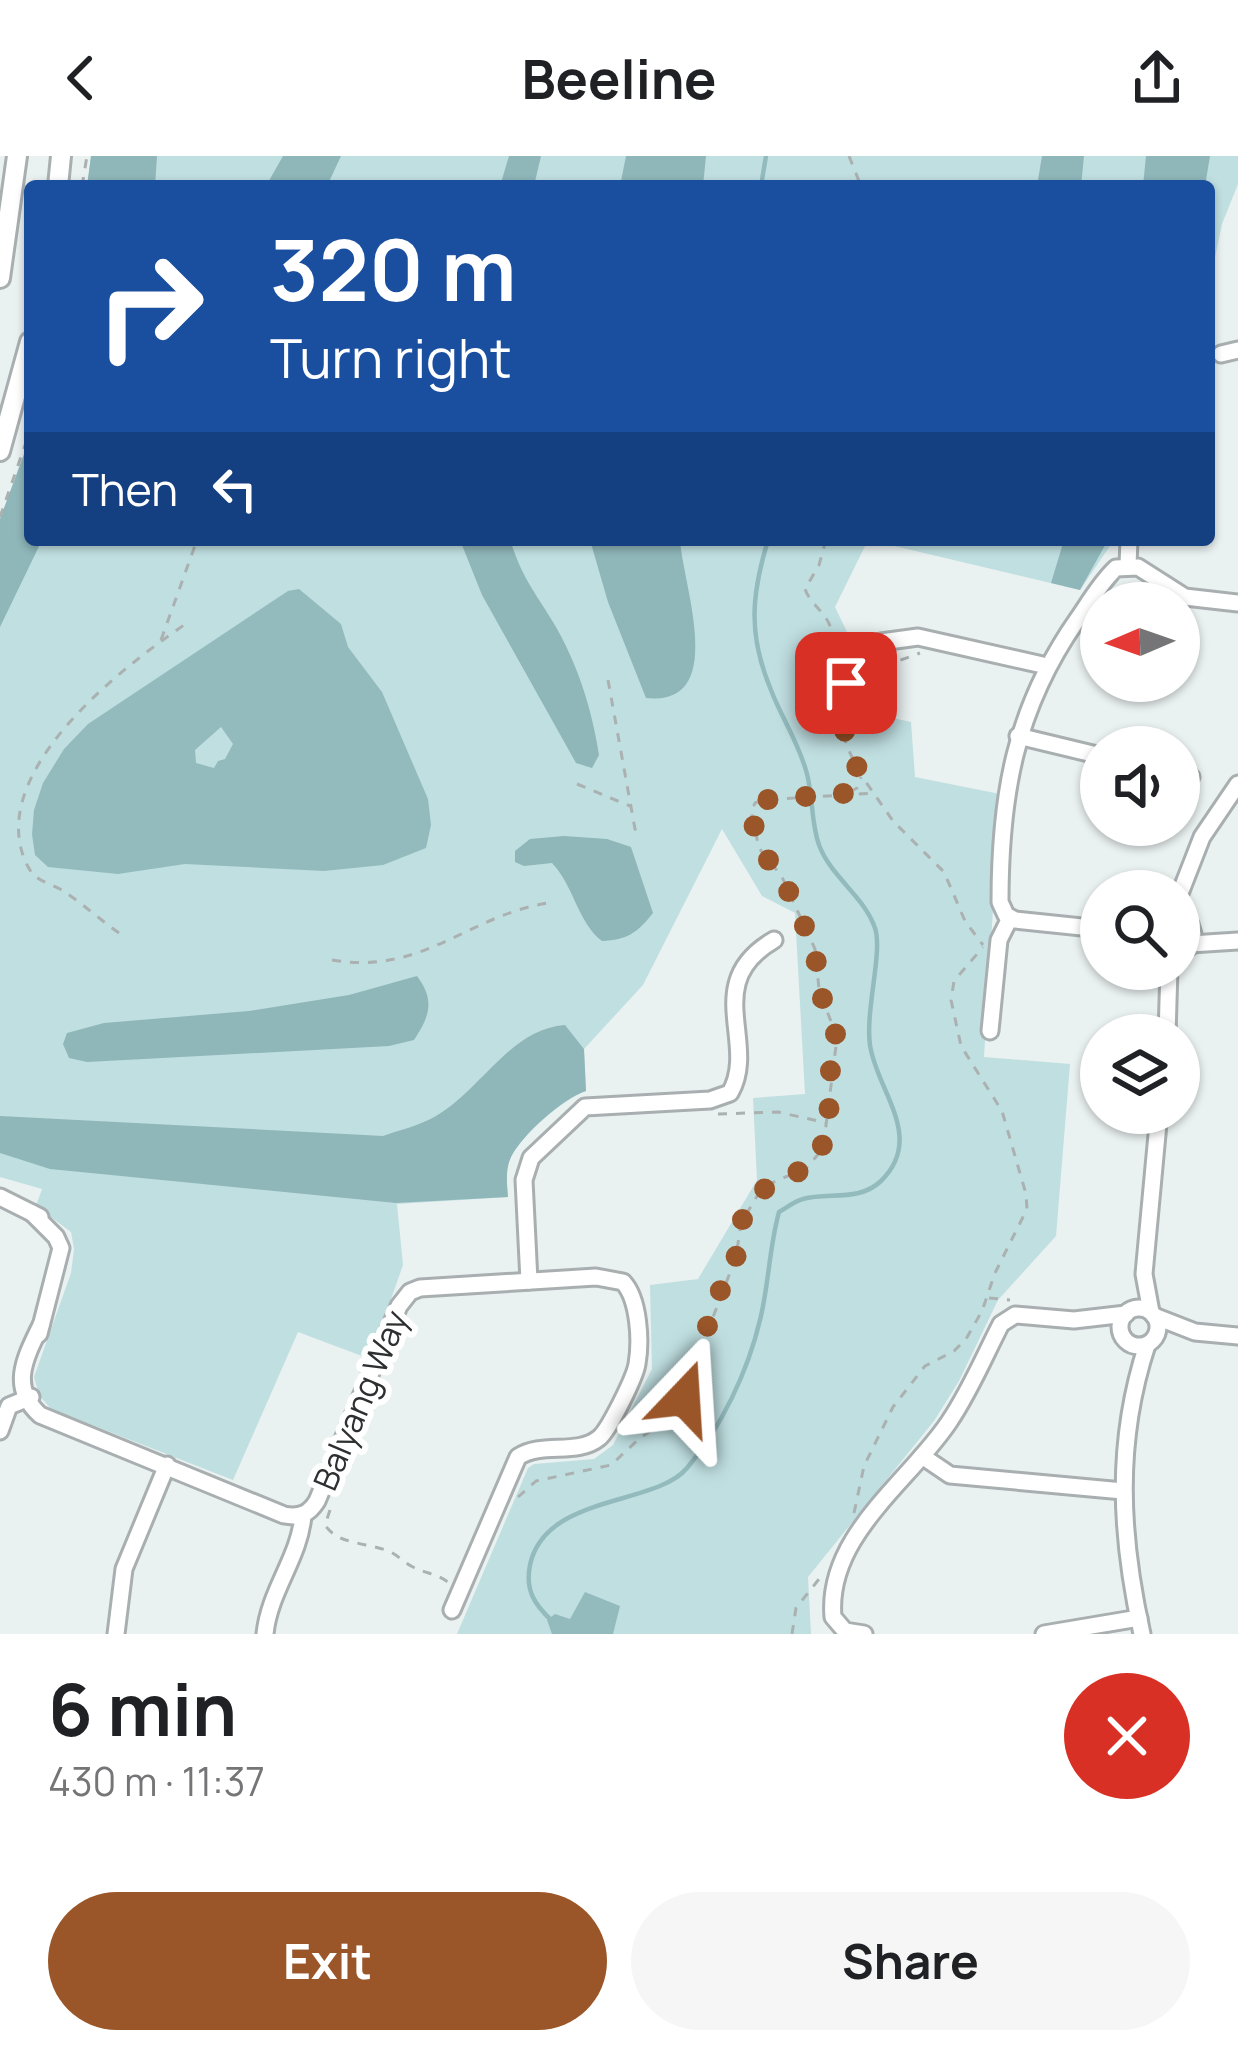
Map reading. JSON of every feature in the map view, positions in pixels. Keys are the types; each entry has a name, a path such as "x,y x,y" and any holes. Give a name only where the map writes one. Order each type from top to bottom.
{"main road":[{"path":"0,278 16,156"},
{"path":"1,445 24,361"}],"street":[{"path":"1127,565 1129,546"},
{"path":"1127,565 1185,597 1238,603"},
{"path":"1080,926 1010,918 1003,910 1000,893 1018,736 1047,666 1110,572 1127,565"},
{"path":"881,642 918,637 1047,666"},
{"path":"1018,736 1080,751"},
{"path":"1189,870 1202,837 1238,784"},
{"path":"990,1031 998,949 1010,918"},
{"path":"529,1281 526,1164 585,1107 699,1101 730,1093 737,1075 735,989 753,954 774,940"},
{"path":"1200,944 1230,940"},
{"path":"1134,1385 1120,1326 1144,1274 1157,1134"},
{"path":"0,1197 32,1213 61,1248 28,1377 29,1399 2,1425"},
{"path":"1044,1634 1137,1627 1123,1529 1134,1385 1158,1330 1144,1274"},
{"name":"Balyang Way","path":"29,1399 63,1422 296,1515 317,1501 404,1298 420,1288 611,1277 623,1282 634,1304 637,1366 605,1432 596,1440 529,1450 518,1457 456,1600"},
{"path":"864,1634 845,1630 833,1617 840,1572 861,1528 962,1402 1001,1324 1021,1315 1074,1320 1143,1309 1195,1332 1238,1336"},
{"path":"1074,1320 1149,1344 1195,1332"},
{"path":"922,1456 950,1475 1124,1491"},
{"path":"116,1634 124,1569 167,1465"},
{"path":"265,1634 268,1612 299,1541 296,1515"},
{"path":"456,1600 473,1610"}],"path":[{"path":"0,517 24,448"},
{"path":"160,641 195,546"},
{"path":"824,546 806,584 806,595 830,624 835,664 855,689"},
{"path":"119,933 34,876 22,855 17,827 22,799 44,754 85,707 184,625"},
{"path":"851,1520 865,1466 893,1407 926,1366 959,1348 988,1298 994,1273 1028,1202 1002,1111 968,1060 953,1011 953,982 985,946 964,921 944,872 893,821 861,775 842,728 855,689 871,671 922,652"},
{"path":"608,680 640,835"},
{"path":"848,793 857,788 861,775"},
{"path":"577,784 631,807"},
{"path":"511,1508 536,1481 611,1465 676,1414 736,1257 740,1223 766,1187 806,1168 819,1156 829,1124 829,1078 837,1038 819,989 818,957 788,889 759,848 752,822 755,803 874,794"},
{"path":"332,960 388,963 427,951 528,905 555,902"},
{"path":"704,1114 778,1112 829,1124"},
{"path":"988,1298 1022,1301"},
{"path":"317,1501 332,1507 325,1525 328,1532 387,1550 409,1566 436,1573 456,1600"},
{"path":"795,1633 796,1608 830,1564"}],"shaded area":[{"path":"91,156 1238,156 1238,184 1215,257 1215,180 88,180"},
{"path":"91,156 157,156 155,180 88,180"},
{"path":"283,156 341,156 330,180 269,180"},
{"path":"509,156 541,156 535,180 502,180"},
{"path":"626,156 706,156 704,180 621,180"},
{"path":"1042,156 1084,156 1082,180 1038,180"},
{"path":"1146,156 1210,156 1206,180 1144,180"},
{"path":"24,454 24,546 865,546 835,607 888,717 911,722 915,777 1000,794 984,1057 1070,1064 1056,1236 998,1300 934,1421 808,1577 811,1634 457,1634 528,1468 594,1459 613,1445 652,1369 650,1285 698,1279 757,1180 753,1098 805,1094 795,913 762,896 722,829 643,985 584,1049 586,1091 544,1119 511,1157 508,1197 397,1204 403,1265 370,1359 298,1332 233,1480 51,1409 39,1395 34,1377 71,1273 74,1249 71,1232 36,1206 42,1189 0,1177 0,519"},
{"path":"24,454 24,546 39,546 0,627 0,519"},
{"path":"462,546 512,546 562,637 582,686 599,755 592,768 576,763 482,595"},
{"path":"592,546 681,546 695,640 687,684 671,696 646,698"},
{"path":"894,546 1110,546 1085,582 1080,582 1080,590"},
{"path":"1062,546 1105,546 1084,582 1080,582 1080,590 1051,583"},
{"path":"299,589 341,624 348,647 382,692 428,799 431,825 426,848 383,865 324,871 185,864 118,874 48,867 35,855 34,810 43,783 64,749 88,724 288,591","holes":["221,727 233,744 214,768 196,763 195,750"]},
{"path":"530,839 607,839 631,847 653,913 636,930 602,941 552,863 524,866 515,862 515,851"},
{"path":"417,976 428,1000 424,1023 414,1040 389,1046 87,1062 69,1058 63,1044 67,1033 104,1023 249,1011 349,995"},
{"path":"565,1025 584,1049 586,1091 555,1109 516,1148 508,1167 508,1197 396,1203 50,1169 0,1153 0,1116 383,1136 436,1116 512,1048 546,1029"},
{"path":"585,1592 620,1606 613,1634 552,1634 547,1620 555,1614 570,1619"}],"waterway":[{"path":"762,180 766,156"},
{"path":"552,1621 530,1589 530,1565 540,1542 556,1525 578,1513 672,1480 687,1468 722,1417 755,1339 779,1212 803,1199 872,1188 894,1164 899,1148 895,1113 870,1045 875,928 819,845 804,763 758,651 755,598 766,546"}],"route":[{"path":"684,1398 716,1300 736,1257 740,1223 759,1193 813,1162 826,1138 837,1038 819,989 815,949 782,877 759,848 751,812 762,800 848,793 857,788 861,775 842,728 855,689 846,683"}]}
